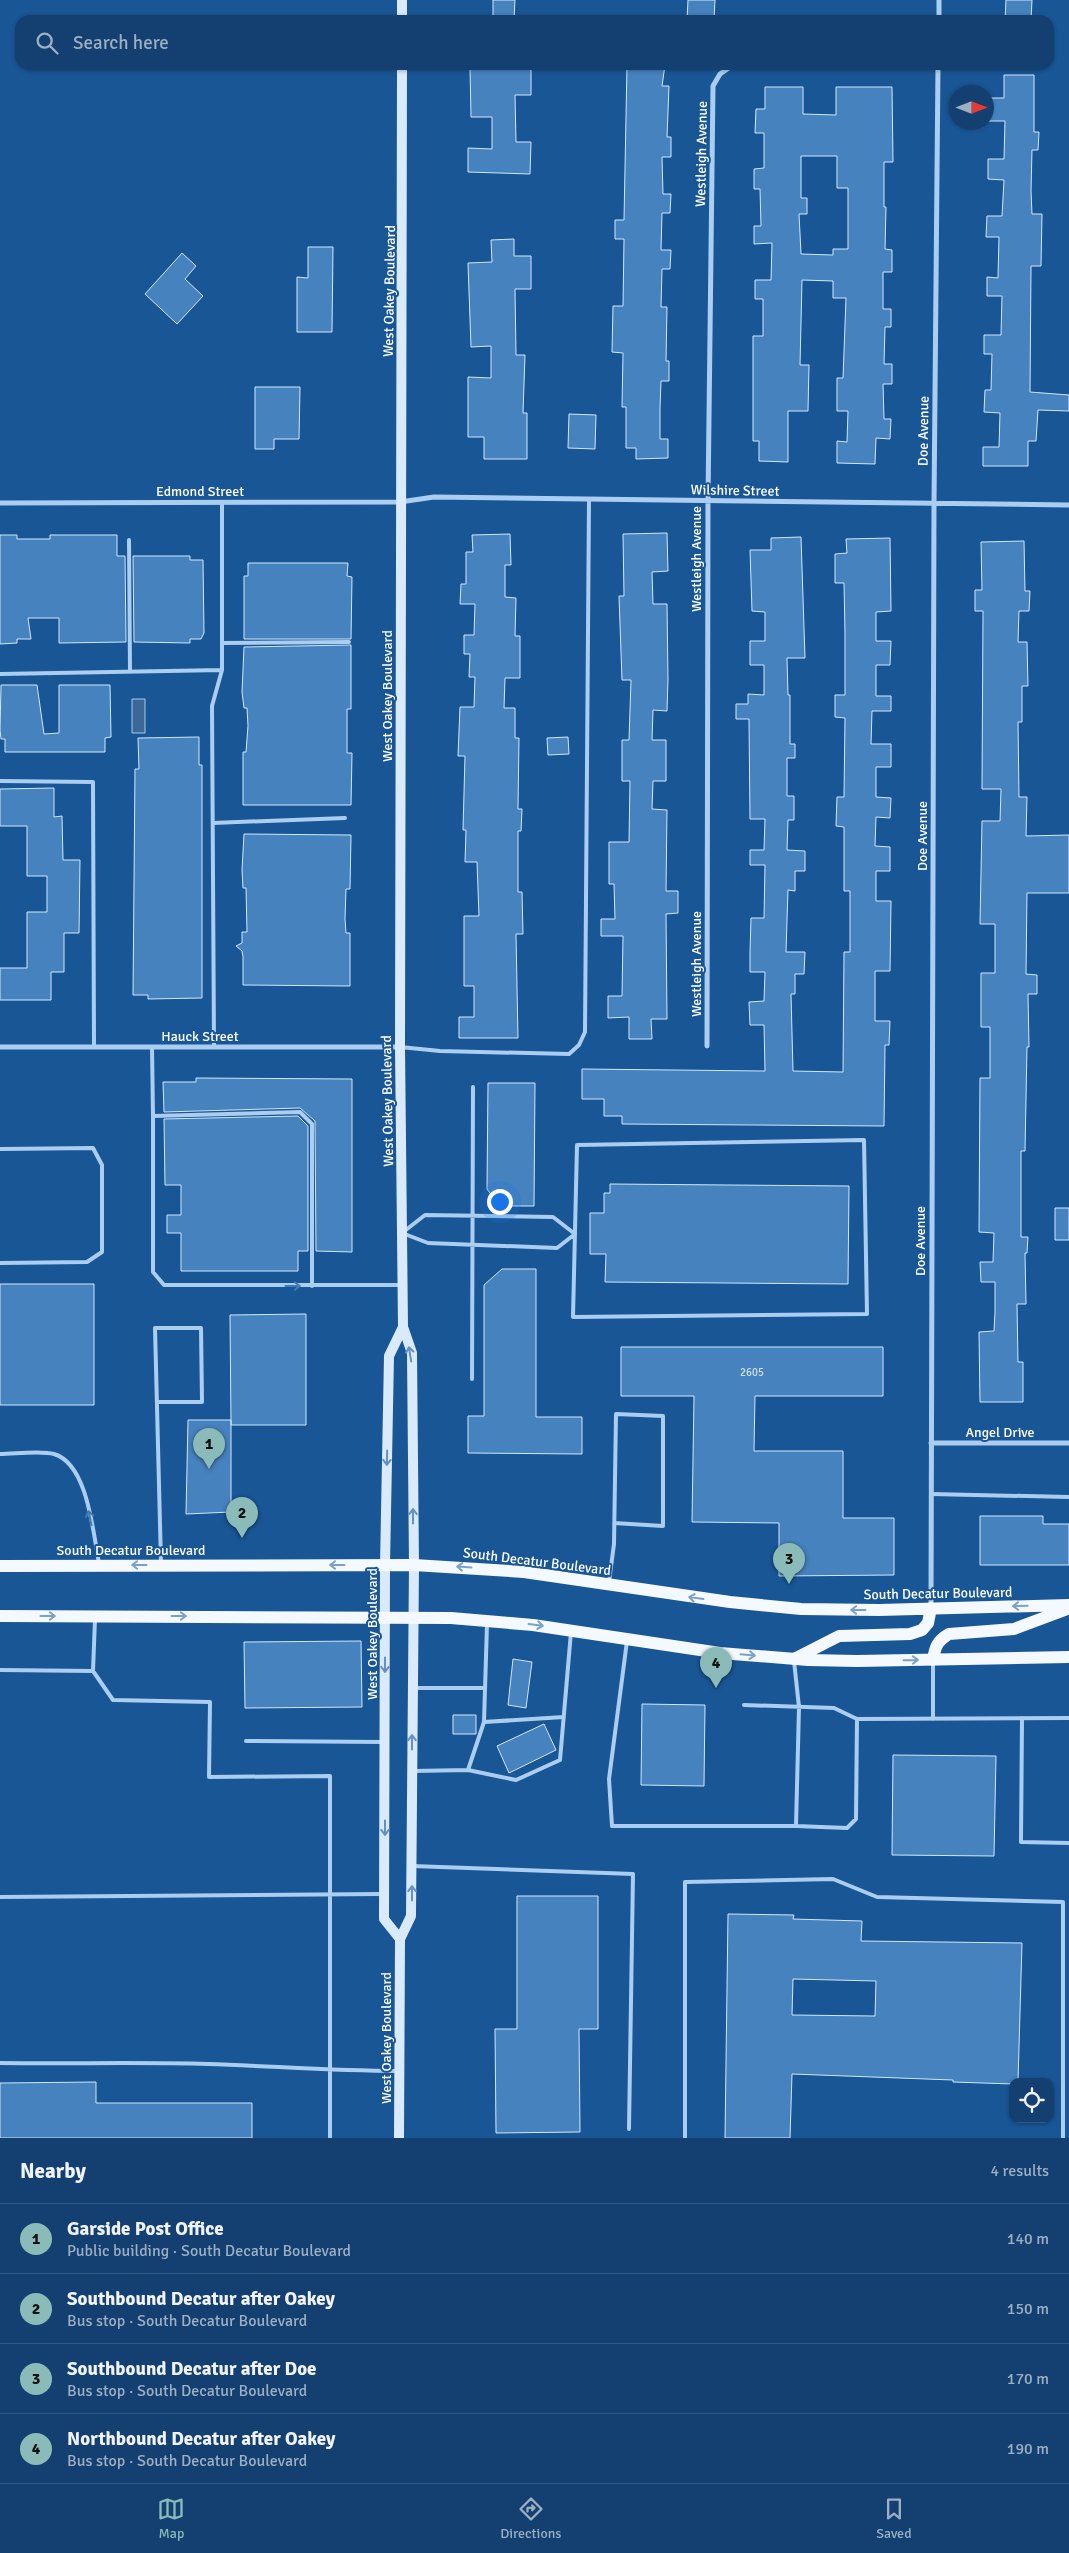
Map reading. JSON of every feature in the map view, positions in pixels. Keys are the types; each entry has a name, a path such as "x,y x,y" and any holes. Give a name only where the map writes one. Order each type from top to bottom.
{"main road":[{"path":"402,0 402,15"},
{"name":"West Oakey Boulevard","path":"399,2138 400,1939 411,1916 414,1564 412,1353 403,1327 400,1047 402,70"},
{"name":"West Oakey Boulevard","path":"400,1939 384,1920 385,1617 389,1356 403,1327"},
{"name":"South Decatur Boulevard","path":"0,1566 414,1564 524,1572 730,1602 801,1609 1069,1606"},
{"path":"933,1660 935,1647 940,1639 949,1634 1014,1628 1069,1606"},
{"path":"794,1659 839,1636 910,1634 922,1630 928,1624 931,1608"},
{"path":"0,1616 413,1617 487,1621 571,1630 720,1653 794,1659 933,1660 1069,1657"}],"street":[{"path":"939,0 939,15"},
{"name":"Westleigh Avenue","path":"707,1046 708,501 713,86 720,74 725,70"},
{"name":"Doe Avenue","path":"931,1608 934,504 938,70"},
{"name":"Wilshire Street","path":"400,502 434,497 1069,506"},
{"name":"Edmond Street","path":"0,503 400,502"},
{"name":"Hauck Street","path":"0,1047 400,1047"},
{"name":"Angel Drive","path":"931,1443 1069,1443"}],"lane":[{"path":"400,1047 440,1051 569,1054 579,1045 585,1032 589,499"},
{"path":"214,1047 212,706 222,670 222,502"},
{"path":"129,540 130,672"},
{"path":"222,643 349,642"},
{"path":"0,674 222,670"},
{"path":"0,781 93,782 94,1047"},
{"path":"213,822 345,818"},
{"path":"152,1047 153,1272 164,1285 403,1285"},
{"path":"472,1379 473,1087"},
{"path":"153,1116 300,1112 312,1124 312,1286"},
{"path":"402,1233 428,1243 557,1248 574,1234 577,1145 864,1140 866,1314 573,1317 574,1234"},
{"path":"0,1149 93,1148 102,1165 102,1252 87,1262 0,1263"},
{"path":"402,1233 425,1215 553,1217 574,1234"},
{"path":"156,1402 202,1402 201,1328 155,1328 156,1402 161,1565"},
{"path":"609,1584 614,1523 616,1414 662,1416 664,1526 614,1523"},
{"path":"0,1454 53,1454 64,1459 77,1474 84,1491 100,1565"},
{"path":"931,1494 1069,1497"},
{"path":"95,1616 93,1671 112,1700 210,1702 209,1776 330,1776 332,1895 330,2138"},
{"path":"468,1770 484,1722 487,1621"},
{"path":"412,1771 468,1770 516,1780 560,1760 571,1630"},
{"path":"627,1639 609,1779 612,1826 796,1826 846,1828 856,1819 856,1719"},
{"path":"794,1659 799,1707 796,1826"},
{"path":"933,1660 933,1719"},
{"path":"0,1670 93,1671"},
{"path":"413,1688 485,1688"},
{"path":"744,1705 834,1708 856,1719 1069,1718"},
{"path":"484,1722 564,1717"},
{"path":"1022,1718 1021,1842 1069,1842"},
{"path":"246,1741 385,1742"},
{"path":"412,1866 633,1874 629,2129"},
{"path":"685,2138 685,1882 833,1879 877,1897 1063,1902 1063,2138"},
{"path":"0,1896 384,1894"},
{"path":"1063,1993 1069,1993"},
{"path":"0,2063 200,2064 331,2071 400,2071"}],"water":[{"path":"132,699 145,699 145,733 132,733"}],"building":[{"path":"493,0 515,0 514,15 493,15"},
{"path":"688,0 715,0 714,15 687,15"},
{"path":"1006,0 1032,0 1031,15 1005,15"},
{"path":"470,70 531,70 531,95 515,95 516,142 531,142 530,174 468,172 468,148 492,149 492,117 471,117"},
{"path":"627,70 664,70 662,86 669,86 667,137 671,137 671,157 662,157 663,194 671,194 670,213 662,213 661,250 671,250 670,269 662,269 661,307 667,307 666,361 669,361 669,381 661,381 660,439 668,439 668,458 636,459 636,448 626,448 626,407 622,407 623,353 612,352 613,306 623,306 624,239 615,239 615,220 624,220"},
{"path":"1004,75 1034,75 1034,132 1039,132 1038,150 1032,150 1032,214 1042,214 1041,266 1031,266 1030,392 1069,395 1069,411 1038,410 1036,441 1028,441 1028,466 983,466 983,447 999,447 1000,413 984,412 985,390 991,390 992,354 984,354 984,335 1001,335 1002,296 987,296 987,277 998,278 999,237 986,237 987,216 1002,216 1004,180 988,179 988,159 1004,159 1005,121 994,121 994,98 1004,98"},
{"path":"765,87 803,87 803,114 836,115 836,87 892,87 893,162 884,162 884,207 886,207 885,249 892,250 892,272 883,272 883,309 891,309 891,327 885,327 884,364 892,364 892,384 883,384 884,419 891,419 890,439 876,438 875,464 837,463 837,441 847,442 848,411 837,411 837,378 843,378 846,298 833,298 833,281 802,280 800,365 809,365 808,411 788,411 788,462 759,461 759,441 753,441 753,336 763,336 763,299 755,299 755,280 771,280 772,243 754,244 754,226 761,226 760,189 754,189 754,169 764,168 764,133 755,133 756,109 765,109","holes":["801,156 837,156 837,188 848,188 848,249 833,249 833,255 801,254 799,214 807,214 807,198 801,198"]},
{"path":"514,239 514,256 531,256 531,289 515,289 516,355 525,355 523,413 527,413 527,459 484,459 484,437 468,437 468,377 491,378 491,346 471,347 468,263 492,262 491,240"},
{"path":"308,247 333,247 332,332 297,332 297,277 308,278"},
{"path":"182,253 196,266 185,279 203,296 177,324 145,294"},
{"path":"255,387 300,387 299,439 274,439 274,449 255,449"},
{"path":"569,414 596,415 595,449 568,448"},
{"path":"667,533 668,571 652,572 653,604 667,604 668,679 667,711 653,710 652,740 666,740 666,781 653,781 652,809 667,810 666,891 678,891 678,913 666,914 667,1019 651,1019 652,1039 629,1039 629,1017 608,1018 608,996 622,996 623,936 601,936 601,919 615,919 614,884 609,884 609,842 629,842 630,781 622,781 622,740 629,740 631,680 622,680 619,596 624,596 623,534"},
{"path":"510,534 511,565 505,565 505,597 516,598 515,636 520,636 520,678 505,678 504,708 515,708 515,738 519,738 518,809 522,809 521,831 518,831 518,892 522,892 523,934 516,934 518,1038 459,1038 459,1017 474,1017 474,986 464,986 464,916 479,916 477,862 465,862 466,830 463,830 465,756 458,756 460,707 474,707 475,677 469,677 470,654 464,654 464,635 474,635 475,604 460,604 461,584 466,584 466,552 473,552 472,535"},
{"path":"0,535 17,535 17,539 50,539 50,535 117,535 117,556 125,556 126,642 59,643 59,618 28,618 31,639 17,639 17,643 0,644"},
{"path":"801,537 805,658 787,658 788,695 790,695 790,744 795,744 795,758 787,758 787,796 794,796 794,820 788,820 787,850 805,851 805,871 795,871 795,891 788,890 786,952 805,952 804,974 795,974 795,994 791,994 793,1071 843,1072 844,952 850,952 850,891 844,891 844,827 836,826 837,797 844,797 845,718 835,717 835,695 845,695 845,634 844,583 835,583 835,554 847,553 846,539 890,538 891,611 876,612 876,641 891,641 890,665 876,665 876,696 891,696 891,711 872,711 871,744 891,744 891,767 876,767 876,797 891,798 890,818 876,817 875,846 890,847 890,871 876,871 876,901 891,901 890,971 875,971 875,1021 890,1021 889,1045 885,1045 884,1126 622,1124 622,1116 604,1116 604,1099 582,1099 582,1069 765,1071 764,1025 750,1025 749,1002 764,1001 765,972 750,972 750,952 751,918 764,918 765,865 750,865 750,850 764,850 765,819 750,819 749,719 736,719 736,704 748,704 748,694 764,695 764,665 750,665 750,641 765,641 765,612 752,611 750,550 771,550 771,538"},
{"path":"1024,541 1025,591 1030,591 1029,611 1019,611 1018,642 1027,642 1028,686 1022,686 1022,722 1018,722 1019,797 1027,797 1026,836 1069,835 1069,893 1027,893 1026,974 1037,975 1037,994 1028,994 1029,1047 1027,1047 1025,1151 1021,1151 1021,1237 1028,1237 1027,1253 1025,1253 1026,1304 1017,1304 1018,1362 1023,1362 1023,1402 980,1402 979,1332 994,1331 995,1312 995,1282 981,1282 980,1262 993,1262 994,1233 979,1232 980,1078 990,1078 990,1027 981,1027 981,973 995,973 995,924 980,924 982,821 1000,821 1001,789 982,789 983,611 975,611 975,590 982,590 981,542"},
{"path":"133,556 190,556 190,560 203,560 204,633 201,639 190,639 190,643 134,642"},
{"path":"248,563 348,563 347,576 352,577 351,639 244,639 244,576 248,576"},
{"path":"351,645 351,709 347,709 347,753 352,753 351,805 243,805 243,752 246,752 248,726 247,708 244,708 242,692 244,647"},
{"path":"1,685 37,685 44,734 59,733 59,685 110,685 111,737 105,738 105,752 5,752 5,739 1,739 0,730"},
{"path":"199,737 199,765 202,765 202,998 148,999 148,995 133,995 135,769 139,769 138,738"},
{"path":"568,737 569,754 548,755 547,738"},
{"path":"54,788 54,817 62,816 63,860 80,860 79,933 64,933 64,972 51,972 51,1000 0,1000 0,968 27,968 27,912 47,912 47,876 27,876 27,826 0,826 0,789"},
{"path":"244,834 351,835 350,889 346,889 345,919 346,933 350,933 350,986 243,985 242,951 236,946 242,943 242,932 247,932 246,888 243,888 242,870"},
{"path":"196,1078 352,1079 352,1252 316,1251 315,1121 300,1108 164,1112 163,1082 196,1082"},
{"path":"488,1083 535,1083 534,1206 499,1206 487,1189"},
{"path":"298,1116 308,1126 308,1251 298,1251 298,1271 181,1271 181,1233 167,1233 167,1215 181,1215 181,1185 165,1185 164,1119"},
{"path":"610,1184 849,1186 848,1284 605,1282 606,1254 590,1254 590,1213 604,1213 604,1193 610,1193"},
{"path":"1055,1208 1069,1208 1069,1240 1055,1240"},
{"path":"502,1269 536,1269 536,1417 582,1417 582,1454 468,1453 468,1416 484,1416 484,1285"},
{"path":"0,1284 94,1284 94,1405 0,1405"},
{"path":"306,1314 306,1425 231,1425 230,1315"},
{"path":"621,1347 883,1347 883,1396 755,1396 754,1451 843,1451 843,1518 894,1518 894,1575 779,1576 779,1523 692,1522 694,1396 621,1396"},
{"path":"188,1420 231,1420 231,1512 186,1514"},
{"path":"980,1516 1043,1516 1043,1524 1069,1524 1069,1565 980,1565"},
{"path":"361,1641 362,1707 245,1708 244,1642"},
{"path":"513,1659 532,1662 526,1708 508,1705"},
{"path":"642,1704 705,1705 704,1786 641,1785"},
{"path":"453,1715 476,1715 476,1734 453,1734"},
{"path":"544,1724 556,1750 509,1773 497,1746"},
{"path":"893,1755 996,1756 994,1856 892,1855"},
{"path":"517,1896 598,1896 598,2029 579,2029 580,2132 496,2133 495,2029 517,2029"},
{"path":"728,1914 794,1915 793,1919 862,1921 861,1941 1022,1943 1018,2078 1009,2078 1009,2084 792,2074 790,2138 725,2138","holes":["793,1979 876,1981 875,2016 792,2015"]},
{"path":"96,2082 96,2103 252,2103 252,2138 0,2138 0,2083"}],"place":[{"name":"Garside Post Office","path":"209,1469"},
{"name":"Southbound Decatur after Oakey","path":"242,1538"},
{"name":"Southbound Decatur after Doe","path":"789,1584"},
{"name":"Northbound Decatur after Oakey","path":"716,1688"}]}
